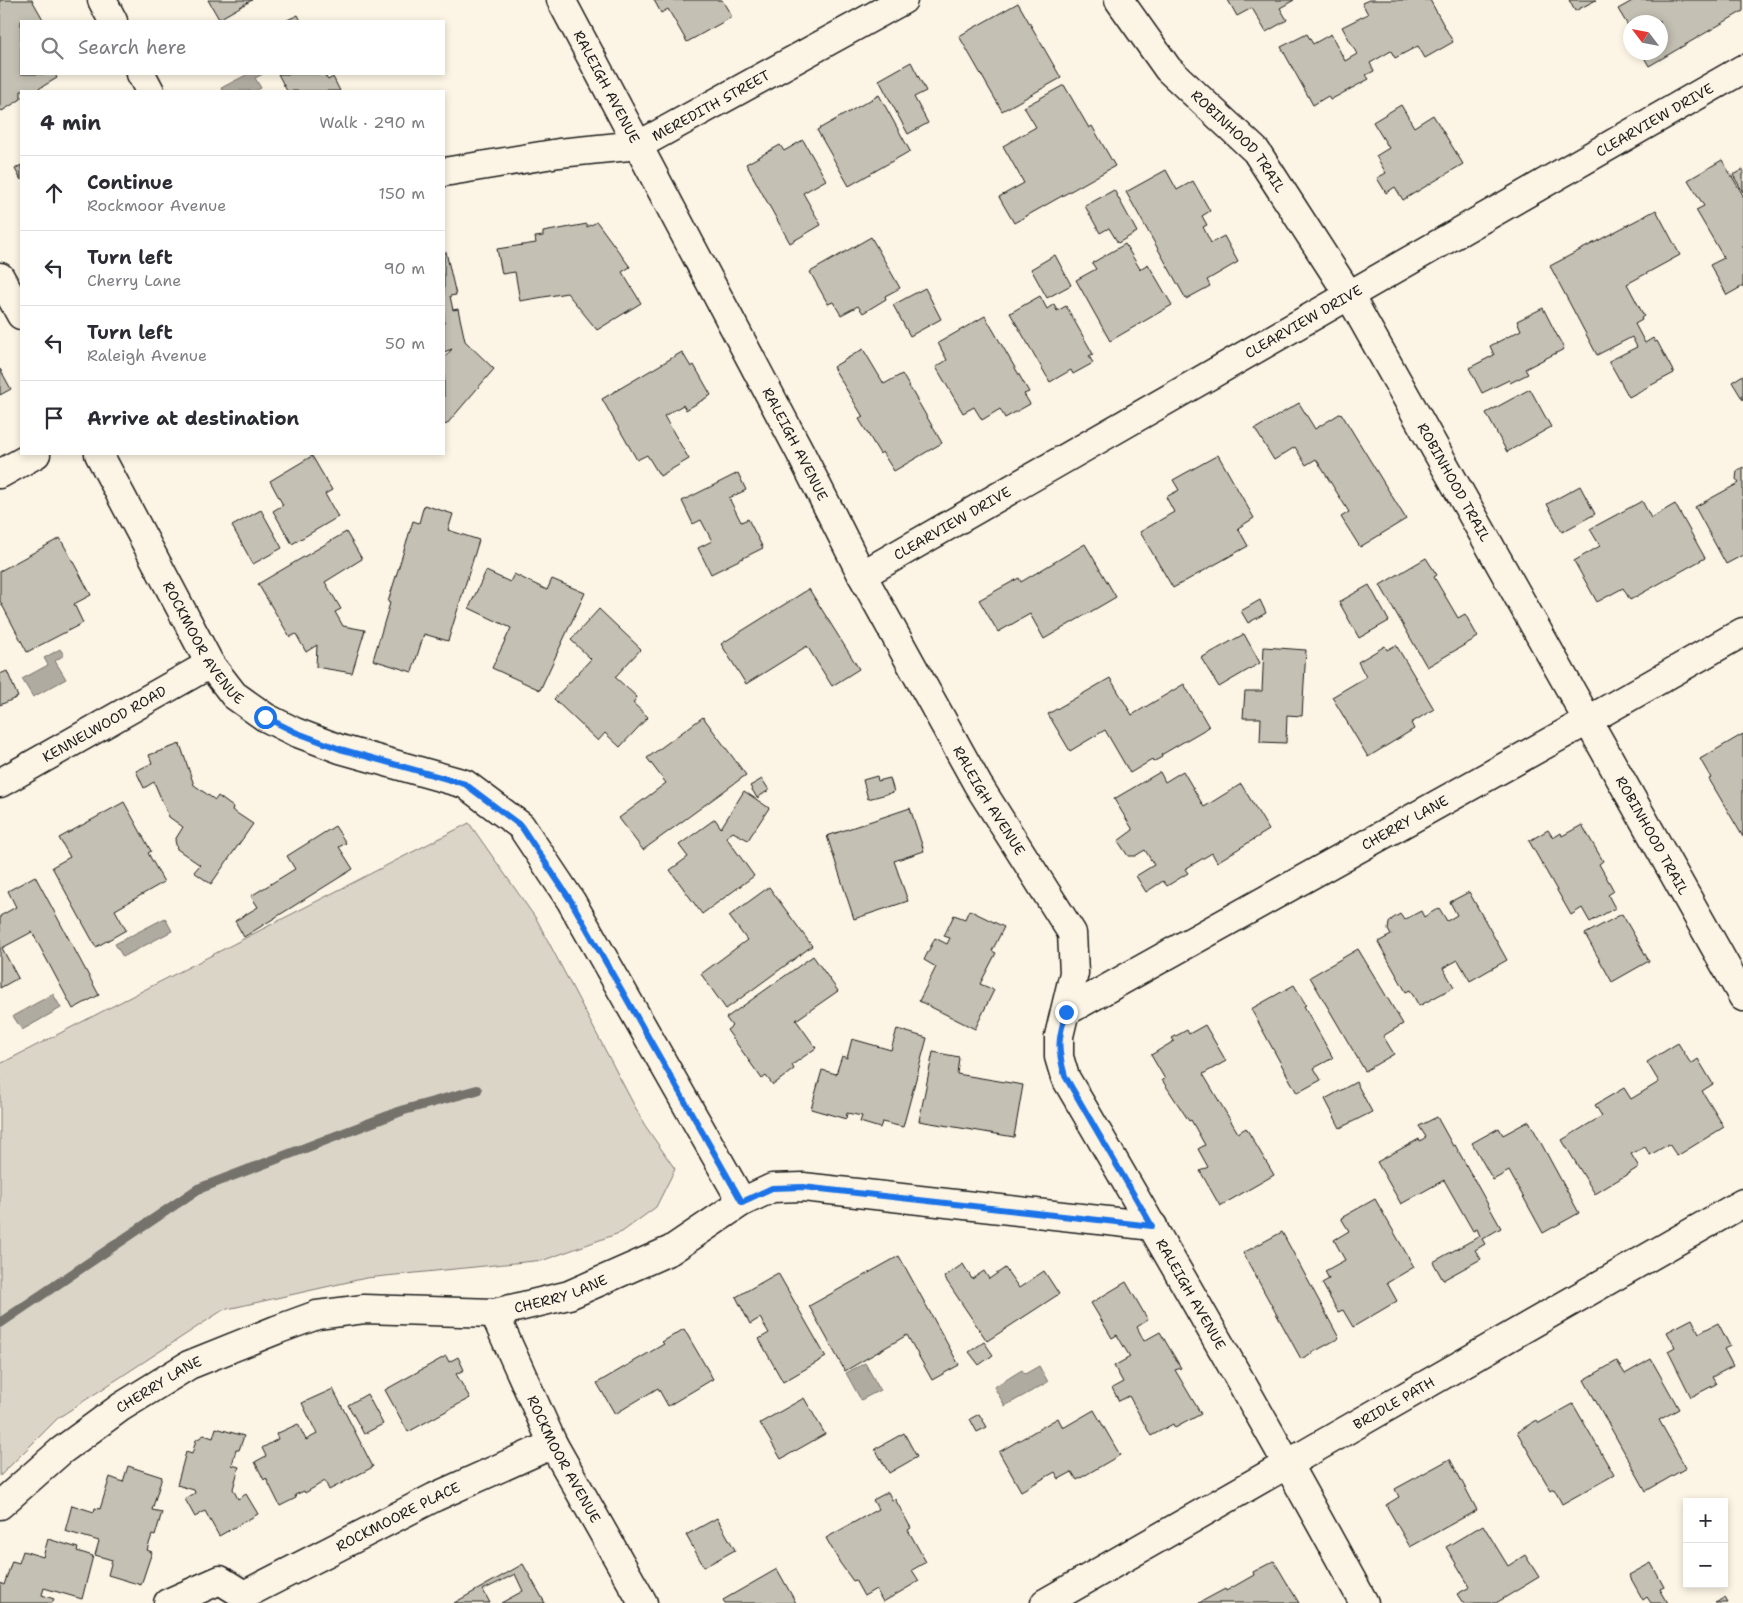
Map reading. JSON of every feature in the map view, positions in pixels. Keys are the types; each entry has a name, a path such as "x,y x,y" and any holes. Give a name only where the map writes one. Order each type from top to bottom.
{"street":[{"path":"102,0 112,20"},
{"name":"RALEIGH AVENUE","path":"561,0 791,435 862,575 978,785 1072,933 1074,973 1059,1036 1059,1057 1065,1076 1288,1464 1364,1603"},
{"name":"MEREDITH STREET","path":"445,172 559,153 639,145 902,0"},
{"name":"ROBINHOOD TRAIL","path":"1119,0 1168,69 1256,151 1349,295 1743,997"},
{"name":"CLEARVIEW DRIVE","path":"862,575 1743,69"},
{"path":"142,75 149,90"},
{"path":"0,277 20,313"},
{"path":"0,474 34,455"},
{"name":"ROCKMOOR AVENUE","path":"100,455 210,664 234,694 265,717 295,732 340,749 465,784 521,826 571,901 742,1202"},
{"name":"CHERRY LANE","path":"1066,1012 1743,632"},
{"name":"KENNELWOOD ROAD","path":"0,783 210,664"},
{"name":"CHERRY LANE","path":"0,1506 61,1450 120,1407 189,1365 317,1315 364,1310 494,1312 569,1295 671,1250 742,1202 772,1188 803,1187 1152,1226"},
{"name":"BRIDLE PATH","path":"1045,1603 1743,1203"},
{"name":"ROCKMOOR AVENUE","path":"494,1312 553,1444 643,1603"},
{"name":"ROCKMOORE PLACE","path":"168,1603 220,1580 245,1599 435,1497 553,1444"}],"shaded area":[{"path":"246,75 261,75 255,78 261,88 257,90 222,90 221,88"},
{"path":"60,649 64,655 55,661 66,679 33,697 22,679 48,665 44,658"},
{"path":"469,823 537,920 644,1124 675,1169 656,1207 622,1232 544,1260 366,1278 223,1310 58,1418 0,1476 0,1064"},
{"path":"165,918 172,931 123,957 115,944"},
{"path":"53,994 61,1008 22,1030 13,1016"},
{"path":"865,1363 880,1390 861,1400 846,1373"},
{"path":"1039,1366 1048,1382 1005,1406 994,1387 1022,1370 1025,1374"}],"building":[{"path":"0,0 32,0 43,20 20,20 20,75 56,75 57,78 37,90 20,90 20,100 2,111 0,108"},
{"path":"208,0 252,0 219,19"},
{"path":"654,0 722,0 732,17 687,42 668,9 661,13"},
{"path":"1228,0 1294,0 1280,8 1287,20 1266,32 1252,8 1237,16"},
{"path":"1369,0 1430,0 1453,42 1425,58 1418,46 1395,58 1391,51 1370,63 1374,71 1366,75 1369,79 1330,100 1328,96 1313,105 1281,47 1307,34 1313,44 1331,34 1345,61 1357,54 1342,27 1368,14 1362,3"},
{"path":"1569,0 1596,0 1575,11"},
{"path":"1634,0 1743,0 1743,11 1668,55 1668,15 1623,15 1623,17 1618,9"},
{"path":"1018,3 1061,78 1002,111 959,36"},
{"path":"298,15 300,20 287,20"},
{"path":"1646,60 1659,60 1649,66"},
{"path":"911,62 926,91 914,97 928,123 908,134 879,80"},
{"path":"279,75 325,75 328,80 333,77 340,90 286,90"},
{"path":"1064,85 1089,128 1092,126 1115,166 1014,223 999,197 1024,183 1003,146 1036,127 1024,107"},
{"path":"879,95 910,151 849,186 817,130"},
{"path":"1401,105 1414,127 1433,115 1463,164 1403,200 1395,187 1386,193 1377,178 1386,173 1376,156 1389,148 1373,122"},
{"path":"803,140 826,180 803,193 821,225 790,243 746,164 780,145 784,151"},
{"path":"1722,160 1743,195 1743,286 1727,295 1710,265 1724,258 1696,210 1704,206 1688,180"},
{"path":"20,166 20,178 15,169"},
{"path":"1743,169 1743,192 1733,175"},
{"path":"1166,170 1177,190 1193,181 1210,211 1202,216 1207,225 1203,227 1211,243 1224,236 1238,262 1207,280 1210,286 1186,299 1126,192"},
{"path":"1114,190 1137,232 1118,243 1109,228 1100,233 1085,206"},
{"path":"1656,210 1680,255 1627,284 1644,316 1641,318 1642,320 1635,324 1645,343 1653,338 1655,342 1657,341 1674,373 1629,397 1609,361 1637,347 1632,337 1597,355 1550,266"},
{"path":"597,222 630,267 622,272 641,303 597,330 567,293 520,301 515,272 502,274 497,249 536,243 535,237 543,236 543,232 587,224 587,227"},
{"path":"871,237 900,288 885,296 886,299 863,313 858,306 841,315 833,302 828,304 810,272"},
{"path":"1125,244 1140,269 1148,264 1172,305 1110,341 1076,280 1096,269 1092,263"},
{"path":"445,252 456,295 450,296 453,310 458,309 465,341 494,369 446,425 445,357 452,349 445,352"},
{"path":"1055,255 1071,285 1047,298 1031,269"},
{"path":"925,288 941,319 910,336 893,305"},
{"path":"1040,296 1047,309 1054,304 1057,311 1066,306 1093,354 1089,356 1093,363 1073,374 1071,370 1050,382 1010,313"},
{"path":"1543,308 1564,349 1525,369 1528,374 1510,383 1509,380 1482,393 1469,368 1494,355 1490,346 1521,330 1517,321"},
{"path":"985,316 1029,392 1024,394 1030,404 1005,418 1000,409 982,420 974,407 963,413 936,367 947,360 938,343"},
{"path":"863,349 884,384 902,374 942,443 894,471 882,452 880,454 859,419 863,417 833,367"},
{"path":"682,352 691,367 694,365 711,395 686,410 683,405 664,416 689,459 660,476 647,455 637,460 602,399"},
{"path":"0,369 11,389 0,395"},
{"path":"1743,375 1743,400 1732,382"},
{"path":"1530,389 1551,427 1507,452 1486,413"},
{"path":"1299,403 1315,429 1341,413 1406,519 1360,547 1341,517 1349,512 1316,459 1306,465 1295,447 1274,460 1255,429"},
{"path":"1218,455 1254,518 1238,528 1248,546 1173,588 1140,532 1174,512 1166,497 1179,490 1173,480"},
{"path":"312,456 332,490 325,494 338,517 292,544 273,511 283,505 270,481"},
{"path":"1743,467 1743,555 1726,564 1695,507 1739,483 1736,479 1737,471"},
{"path":"738,473 746,490 729,498 741,522 748,519 763,548 711,574 698,548 712,541 701,520 693,524 682,501"},
{"path":"1580,486 1595,514 1562,532 1547,504"},
{"path":"1642,501 1651,518 1675,504 1705,558 1630,600 1623,588 1597,602 1574,561 1600,546 1590,529"},
{"path":"424,505 453,514 448,530 479,540 448,641 424,634 412,672 373,660 390,603 388,602 413,521 419,523"},
{"path":"261,510 282,548 253,564 232,526"},
{"path":"346,532 362,559 325,582 341,609 335,612 343,626 365,630 352,673 316,667 317,645 306,652 296,634 290,637 258,584"},
{"path":"60,538 91,595 74,604 83,623 27,652 0,601 0,571"},
{"path":"1085,544 1116,597 1044,639 1030,614 998,632 979,600 1019,578 1021,582"},
{"path":"1426,558 1437,575 1434,577 1458,618 1465,614 1478,637 1427,667 1380,585"},
{"path":"486,571 510,582 514,574 547,590 552,579 585,593 540,690 492,668 511,628 469,608"},
{"path":"1369,585 1389,621 1359,638 1339,602"},
{"path":"809,589 859,669 832,686 807,646 746,684 721,644"},
{"path":"1260,600 1266,613 1248,623 1241,611"},
{"path":"599,609 641,649 615,677 637,697 633,703 648,717 620,747 605,733 598,741 554,699 591,659 571,640"},
{"path":"1244,634 1260,663 1219,687 1201,658"},
{"path":"1396,645 1434,709 1411,723 1414,729 1368,757 1332,697 1366,677 1358,662 1385,646 1387,650"},
{"path":"1264,647 1306,650 1302,716 1287,715 1286,743 1260,742 1261,718 1243,718 1245,691 1262,691"},
{"path":"7,671 18,697 0,705 0,674"},
{"path":"1110,678 1132,715 1184,684 1209,727 1161,755 1162,757 1153,762 1152,760 1130,773 1105,730 1070,751 1048,714"},
{"path":"703,717 746,775 643,850 619,818 666,783 647,758"},
{"path":"1743,734 1743,837 1709,779 1711,778 1700,759"},
{"path":"180,744 194,785 215,800 218,796 233,807 232,810 253,824 211,884 194,872 200,865 177,849 175,840 183,827 169,817 154,782 144,788 136,771 152,763 149,755"},
{"path":"1183,771 1204,807 1241,784 1269,830 1217,862 1212,853 1185,869 1188,873 1167,886 1163,881 1146,892 1136,876 1154,865 1145,850 1135,856 1128,856 1118,841 1133,830 1114,799 1160,772 1165,782"},
{"path":"877,776 878,781 890,778 894,792 868,799 863,780"},
{"path":"762,779 769,790 757,798 750,786"},
{"path":"744,791 769,808 748,840 733,832 726,837 754,876 702,914 670,870 688,857 679,845 715,819 721,828"},
{"path":"124,802 151,851 148,853 164,882 115,910 126,930 96,947 52,867 70,857 59,838"},
{"path":"910,808 924,851 894,861 908,901 854,919 827,836"},
{"path":"1582,825 1603,861 1599,864 1614,891 1608,895 1615,908 1590,922 1582,908 1571,915 1529,841 1548,830 1553,838 1561,833 1562,836"},
{"path":"335,826 346,843 339,847 353,869 244,937 235,921 258,907 251,896 295,869 287,856"},
{"path":"35,876 99,995 73,1009 32,932 2,948 18,978 0,988 0,916 16,907 8,891"},
{"path":"769,887 812,946 726,1009 701,974 747,940 729,916"},
{"path":"1469,892 1507,960 1470,981 1458,960 1443,968 1454,987 1419,1006 1410,990 1406,992 1378,942 1391,935 1388,930 1389,923 1400,914 1404,920 1421,911 1424,917 1439,908 1447,921 1457,915 1450,902"},
{"path":"969,910 1004,927 992,951 996,953 980,984 994,990 975,1029 919,1001 936,967 924,960 935,938 947,944 950,938 944,936 954,915 965,919"},
{"path":"1622,914 1649,961 1612,982 1585,934"},
{"path":"1358,949 1403,1024 1383,1036 1394,1054 1365,1071 1310,977"},
{"path":"813,956 838,991 796,1020 816,1048 792,1065 794,1069 773,1085 766,1076 762,1079 727,1030 732,1026 726,1018"},
{"path":"1294,985 1333,1058 1314,1068 1321,1080 1297,1093 1251,1009"},
{"path":"1205,1025 1226,1061 1203,1074 1238,1133 1246,1128 1274,1175 1220,1206 1200,1171 1208,1167 1198,1149 1205,1145 1191,1120 1189,1121 1162,1080 1165,1079 1151,1055 1174,1041 1172,1038 1187,1030 1189,1034"},
{"path":"897,1029 927,1038 903,1127 882,1122 880,1128 860,1122 862,1116 847,1113 846,1119 811,1109 822,1070 836,1074 842,1056 847,1058 852,1039 891,1050"},
{"path":"1678,1043 1691,1064 1698,1059 1713,1084 1702,1091 1724,1127 1677,1156 1669,1144 1650,1155 1645,1147 1631,1154 1639,1167 1595,1194 1562,1140 1602,1116 1595,1105 1624,1088 1631,1099 1659,1082 1647,1062"},
{"path":"933,1052 959,1057 957,1074 1023,1085 1014,1137 919,1121"},
{"path":"1356,1082 1372,1112 1340,1128 1325,1099"},
{"path":"1437,1117 1453,1146 1455,1145 1501,1228 1482,1239 1485,1244 1475,1250 1481,1259 1443,1280 1433,1262 1480,1236 1477,1229 1473,1231 1444,1180 1401,1204 1377,1162 1426,1137 1419,1126"},
{"path":"1529,1121 1579,1213 1543,1233 1509,1171 1493,1180 1472,1143 1499,1128 1503,1135"},
{"path":"1375,1199 1414,1267 1387,1283 1397,1301 1353,1327 1343,1310 1338,1312 1322,1283 1329,1279 1325,1271 1345,1260 1334,1240 1349,1231 1341,1218"},
{"path":"1282,1232 1339,1338 1301,1359 1243,1253"},
{"path":"899,1256 959,1365 932,1380 907,1335 845,1371 809,1306"},
{"path":"963,1264 972,1279 984,1271 989,1279 1005,1268 1019,1288 1044,1271 1059,1294 987,1341 944,1277"},
{"path":"778,1273 826,1357 783,1382 759,1339 769,1333 760,1318 750,1324 736,1297"},
{"path":"1126,1282 1148,1320 1137,1327 1144,1341 1160,1332 1181,1368 1175,1370 1201,1414 1175,1428 1173,1424 1151,1436 1129,1396 1119,1401 1112,1388 1123,1382 1114,1366 1130,1357 1117,1335 1112,1338 1091,1303"},
{"path":"1692,1319 1699,1333 1718,1323 1730,1346 1724,1349 1733,1366 1712,1377 1716,1384 1691,1397 1668,1351 1675,1347 1667,1332"},
{"path":"684,1329 713,1379 668,1406 658,1388 615,1414 597,1383 664,1344 662,1342"},
{"path":"984,1342 993,1355 979,1365 969,1352"},
{"path":"446,1356 449,1362 458,1357 464,1370 456,1374 470,1398 408,1432 385,1390"},
{"path":"1651,1359 1679,1409 1659,1420 1686,1468 1646,1491 1584,1380 1617,1361 1625,1374"},
{"path":"333,1389 373,1467 329,1490 325,1481 305,1493 304,1491 295,1495 296,1498 280,1506 266,1478 264,1480 255,1462 266,1456 262,1448 278,1439 276,1434 298,1424 306,1440 317,1434 302,1403"},
{"path":"367,1394 383,1424 364,1434 348,1405"},
{"path":"804,1398 825,1434 781,1459 760,1423"},
{"path":"1573,1404 1614,1475 1562,1504 1554,1489 1551,1491 1517,1432 1537,1420 1539,1423"},
{"path":"1094,1410 1120,1455 1077,1480 1072,1472 1059,1479 1055,1472 1021,1491 999,1452 1058,1418 1063,1428"},
{"path":"979,1414 987,1427 977,1432 970,1419"},
{"path":"216,1428 244,1436 239,1450 236,1450 232,1465 239,1467 233,1489 238,1499 246,1494 258,1514 219,1536 205,1511 195,1517 185,1499 195,1493 194,1490 177,1485 186,1452 192,1454 196,1440 204,1435 213,1438"},
{"path":"904,1433 917,1457 889,1473 875,1449"},
{"path":"1450,1459 1477,1510 1410,1547 1386,1505 1399,1497 1395,1489"},
{"path":"128,1466 162,1477 152,1510 162,1512 155,1536 152,1535 147,1550 152,1552 141,1585 108,1575 112,1560 95,1555 99,1541 65,1531 72,1505 94,1512 95,1508 100,1509 110,1477 123,1482"},
{"path":"888,1492 892,1500 895,1499 911,1528 908,1530 926,1562 912,1570 919,1581 883,1602 876,1589 864,1596 855,1580 853,1581 840,1563 826,1538 878,1509 873,1500"},
{"path":"717,1518 735,1550 704,1567 686,1535"},
{"path":"1483,1525 1508,1566 1525,1555 1539,1577 1496,1603 1463,1603 1457,1594 1470,1587 1446,1547"},
{"path":"48,1539 78,1548 77,1551 93,1556 82,1599 44,1588 42,1595 54,1599 52,1603 0,1603 0,1583 4,1585 12,1561 19,1563 23,1551 43,1557"},
{"path":"1274,1561 1299,1603 1199,1603 1225,1589 1226,1591 1254,1575 1253,1572"},
{"path":"1651,1563 1664,1587 1660,1589 1668,1603 1651,1603 1647,1597 1643,1600 1629,1575"},
{"path":"523,1564 545,1603 501,1603 523,1591 515,1574 483,1590 490,1603 454,1603"},
{"path":"777,1569 796,1603 725,1603 723,1600"},
{"path":"1725,1598 1728,1603 1715,1603"}],"waterway":[{"path":"0,1323 198,1189 404,1110 477,1090"}],"route":[{"path":"265,717 295,732 340,749 465,784 521,826 571,901 742,1202 772,1188 803,1187 1152,1226 1065,1076 1059,1057 1059,1036 1066,1012"}]}
